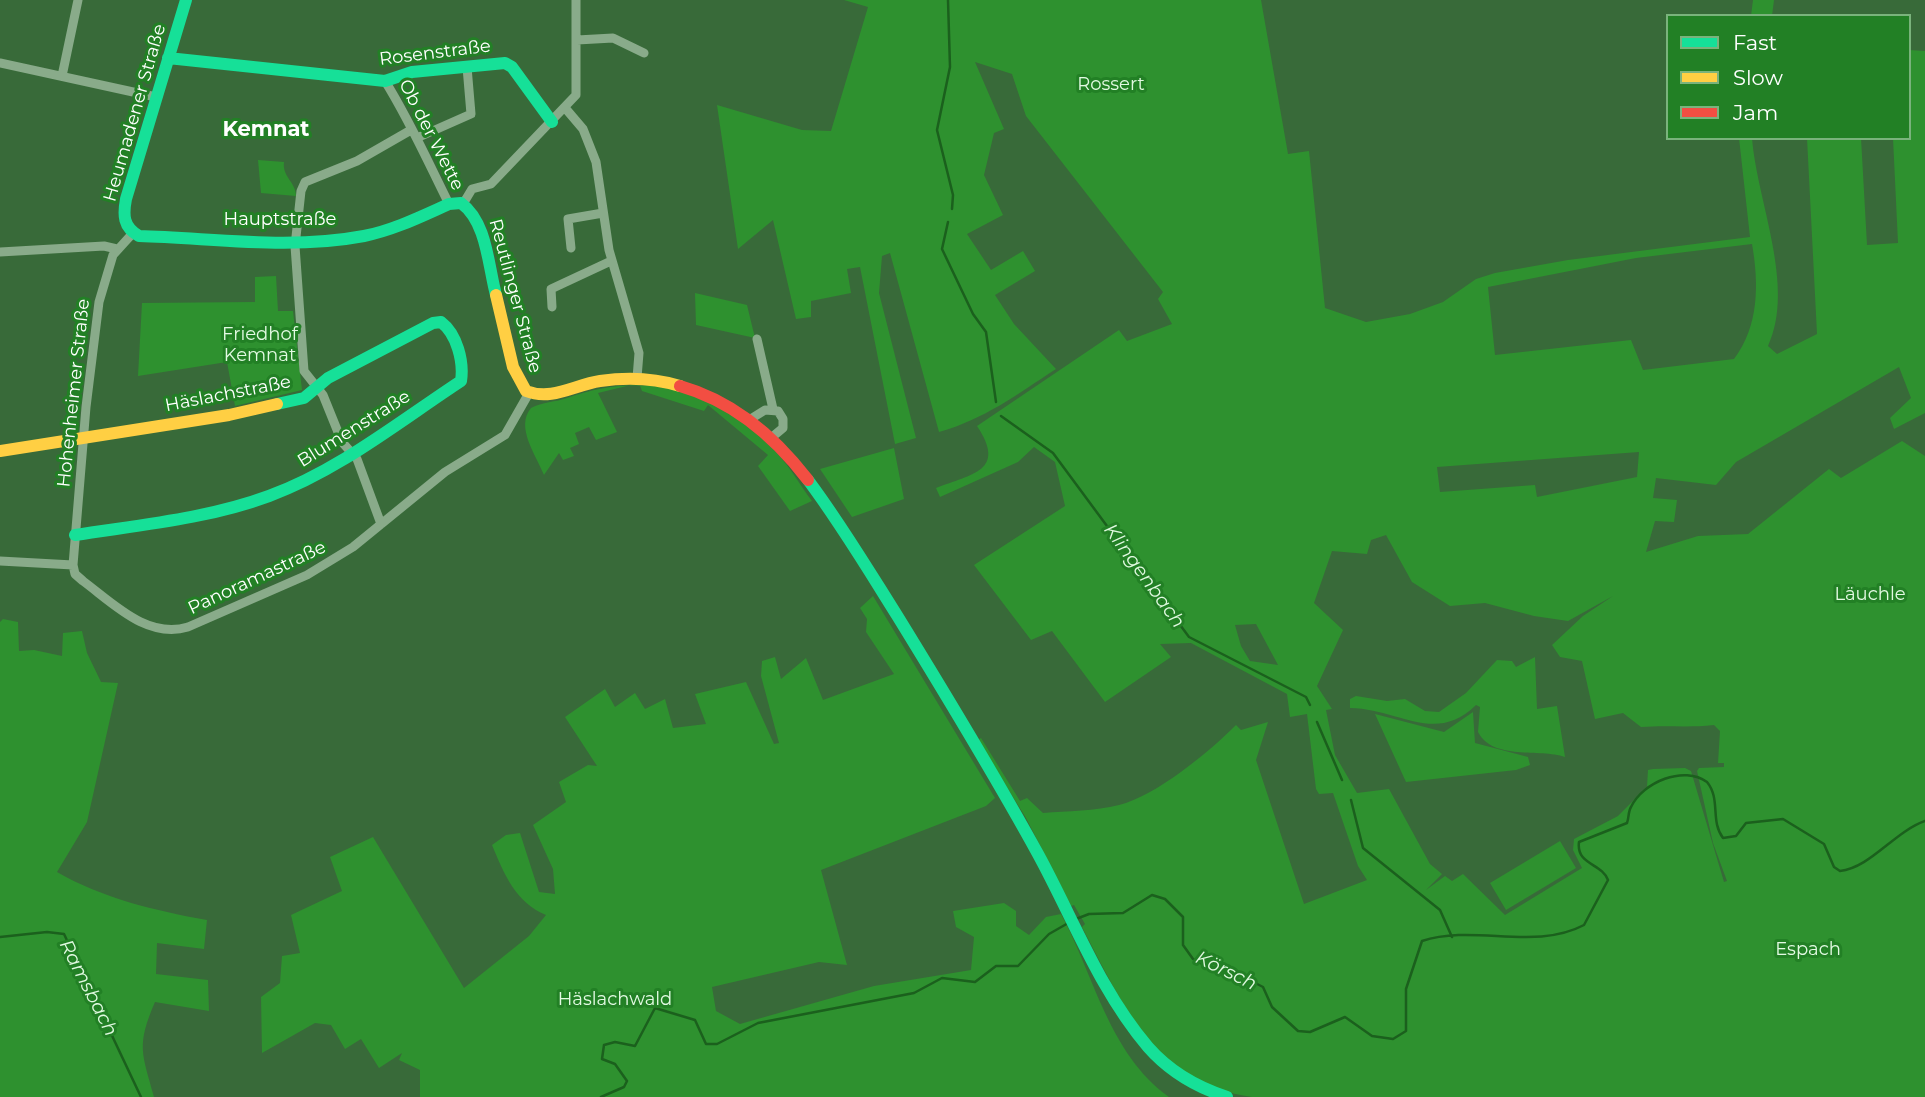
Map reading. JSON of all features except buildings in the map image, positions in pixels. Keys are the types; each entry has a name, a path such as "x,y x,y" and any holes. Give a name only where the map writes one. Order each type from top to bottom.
{"main road":[{"name":"Heumadener Straße","path":"133,233 125,222 124,205 186,0"},
{"name":"Rosenstraße","path":"168,58 385,80 412,72 505,63 510,65 552,122"},
{"name":"Hauptstraße","path":"133,233 139,236 296,241 367,235 449,204 463,204"},
{"name":"Reutlinger Straße","path":"463,204 473,212 479,226 513,367 529,393 547,395 601,381 637,378 670,383 704,393 749,419 771,438 797,468 827,509 922,656 1068,910 1122,1010 1151,1050 1187,1080 1227,1097"},
{"name":"Häslachstraße","path":"0,451 83,440 237,413 304,398 328,378 360,364 433,323 443,322"},
{"name":"Blumenstraße","path":"75,535 232,508 294,486 352,453 461,381 462,373 453,342 448,327 443,322"}],"street":[{"path":"62,76 78,0"},
{"path":"463,204 472,189 491,184 566,109 577,91 576,0"},
{"path":"577,40 613,38 644,54"},
{"path":"0,64 156,97"},
{"path":"382,524 352,453 342,442 317,387 306,375 303,363 296,241 301,191 305,182 415,133 471,114 467,67"},
{"name":"Ob der Wette","path":"385,80 415,133 449,204"},
{"path":"566,109 583,128 591,147 611,261 639,353 637,378"},
{"path":"570,248 568,219 603,213"},
{"name":"Hohenheimer Straße","path":"73,565 83,440 99,302 117,249 133,233"},
{"path":"0,252 104,246 117,249"},
{"path":"552,307 551,289 611,261"},
{"path":"757,339 773,409 780,413 784,422 783,428 771,438"},
{"name":"Panoramastraße","path":"73,565 75,574 83,581 144,624 172,631 204,621 307,575 353,547 437,478 505,435 529,393"},
{"path":"749,419 773,409"},
{"path":"0,561 73,565"}],"green space":[{"path":"844,0 1261,0 1288,154 1309,151 1325,308 1366,322 1410,314 1443,302 1476,279 1495,273 1568,260 1750,237 1739,140 1752,140 1777,271 1776,322 1768,346 1777,354 1817,334 1807,140 1861,140 1867,245 1898,243 1893,140 1911,140 1911,50 1925,51 1925,413 1894,429 1890,418 1911,398 1899,367 1736,462 1716,485 1656,478 1653,498 1677,500 1674,522 1655,521 1646,552 1698,536 1748,534 1829,469 1841,478 1902,441 1925,456 1925,1097 1252,1097 1219,1089 1191,1075 1167,1057 1146,1036 1128,1011 1082,927 1085,924 1074,905 1071,906 1026,818 978,740 981,738 1020,801 1027,798 1043,813 1101,808 1134,800 1181,772 1236,725 1241,730 1268,722 1256,760 1304,904 1367,880 1358,866 1333,793 1319,794 1316,789 1307,714 1290,717 1287,694 1191,643 1160,644 1171,657 1105,702 1052,631 1031,640 974,565 1065,506 1055,462 1034,447 1018,462 940,497 936,488 973,474 987,462 985,441 977,426 1119,330 1127,341 1172,324 1158,299 1163,292 1026,116 1012,74 975,62 1004,129 994,133 984,175 1003,215 967,234 991,270 1023,251 1035,271 995,295 1014,324 1056,369 986,413 939,432 890,253 882,256 879,293 916,438 895,444 860,267 847,269 851,293 811,301 811,317 796,319 773,220 738,249 717,105 802,130 831,131 868,7","holes":["1752,244 1756,274 1753,319 1734,359 1643,370 1631,340 1495,355 1488,287 1636,258","1639,452 1637,477 1537,497 1535,485 1440,492 1437,467","1386,535 1412,582 1450,606 1485,603 1534,616 1568,621 1613,596 1583,616 1552,645 1560,657 1582,661 1595,719 1623,713 1641,727 1714,725 1720,731 1718,763 1724,763 1724,767 1699,768 1697,771 1713,843 1727,881 1724,882 1691,771 1685,768 1648,770 1647,787 1618,816 1574,839 1573,850 1582,868 1505,915 1463,874 1452,881 1445,876 1426,890 1442,874 1430,864 1389,789 1357,793 1335,755 1326,710 1332,709 1317,686 1343,630 1314,603 1332,551 1367,554 1371,540","1256,624 1278,665 1250,661 1241,646 1235,625"]},
{"path":"1753,0 1774,0 1772,14 1751,14"},
{"path":"258,160 284,162 285,172 296,196 261,193"},
{"name":"Friedhof Kemnat","path":"276,276 278,311 293,311 302,390 235,406 227,362 138,376 142,303 255,302 255,277"},
{"path":"695,293 747,305 755,338 696,325"},
{"path":"628,386 598,393 617,432 596,440 589,427 575,433 579,444 570,448 574,456 563,460 559,453 544,475 526,432 525,424 531,408 596,389"},
{"path":"640,386 681,391 707,400 732,414 755,431 777,453 812,501 790,511 758,466 768,455 708,405 704,411 642,391"},
{"path":"894,448 904,499 852,517 820,469"},
{"name":"Häslachwald","path":"873,596 995,798 986,806 821,870 847,965 819,962 712,987 716,1011 740,1024 874,986 971,970 974,937 956,927 953,911 1004,903 1016,911 1016,926 1029,935 1046,917 1061,914 1117,1036 1148,1079 1169,1097 420,1097 420,1070 399,1060 402,1053 379,1068 361,1039 345,1049 331,1025 315,1023 262,1053 261,997 280,983 282,956 300,953 291,915 342,891 330,857 373,837 464,988 529,936 546,915 527,903 512,886 492,845 506,835 520,833 539,892 555,894 553,869 533,825 566,802 559,782 588,765 597,766 565,717 605,689 615,707 635,693 645,709 665,699 673,728 706,724 695,694 746,682 774,744 779,743 761,676 762,661 775,657 781,679 806,658 823,700 894,674 866,632 867,619 860,608"},
{"path":"3,619 18,622 19,651 34,650 62,656 63,633 82,631 87,653 101,682 118,683 87,822 57,872 92,889 130,902 207,920 204,949 157,943 156,974 208,980 209,1011 155,1002 143,1040 146,1070 154,1097 0,1097 0,622"},
{"path":"1535,657 1537,709 1557,706 1565,757 1494,747 1478,732 1480,707 1476,705 1461,717 1431,724 1350,708 1350,699 1356,696 1387,701 1405,699 1425,711 1439,712 1466,693 1497,660 1512,661 1516,667"},
{"path":"1473,712 1475,743 1528,757 1530,765 1516,770 1406,782 1375,714 1444,732"},
{"path":"1560,841 1576,868 1506,910 1490,883"}],"waterway":[{"name":"Klingenbach","path":"948,0 950,67 937,130 953,195 952,209"},
{"name":"Klingenbach","path":"948,222 942,249 973,314 986,332 996,402"},
{"name":"Klingenbach","path":"1001,416 1053,453 1189,637 1306,697 1310,705"},
{"name":"Klingenbach","path":"1317,722 1342,780"},
{"name":"Körsch","path":"1076,919 1089,914 1123,913 1152,895 1165,899 1183,917 1183,945 1193,959 1206,966 1236,973 1263,987 1272,1007 1298,1031 1310,1032 1345,1017 1372,1036 1393,1039 1406,1031 1406,989 1422,941 1462,935 1545,936 1584,925 1608,880 1601,870 1581,855 1579,842 1627,823 1630,809 1637,798 1645,790 1665,779 1687,775 1707,782 1714,796 1717,824 1723,838 1736,836 1746,823 1783,819 1824,844 1834,867 1840,871 1862,863 1903,833 1925,821"},
{"name":"Klingenbach","path":"1351,800 1363,848 1440,910 1452,937"},
{"name":"Körsch","path":"601,1097 624,1087 627,1081 615,1064 602,1059 604,1045 615,1042 635,1046 655,1008 695,1020 706,1044 717,1044 758,1023 914,993 942,978 975,982 996,966 1018,966 1049,934 1070,922"},
{"name":"Ramsbach","path":"0,937 47,932 64,934 141,1097"}],"traffic: fast":[{"path":"186,0 126,199 125,220 130,229 139,236 280,243 336,240 386,230 449,204 461,203 470,211 481,233 496,295"},
{"path":"168,58 385,81 412,72 505,63 512,67 552,122"},
{"path":"75,535 222,510 295,486 368,444 461,381 458,349 447,327 441,322 433,323 328,378 304,398 277,404"},
{"path":"808,480 832,513 970,735 1038,854 1115,1002 1156,1056 1194,1083 1227,1097"}],"traffic: slow":[{"path":"496,295 513,367 526,391 536,394 554,393 590,383 620,379 650,380 680,386"},
{"path":"0,451 229,415 277,404"}],"traffic: jam":[{"path":"680,386 718,401 751,422 782,449 808,480"}],"district":[{"name":"Kemnat","path":"266,130"}],"park label":[{"name":"Rossert","path":"1111,85"},
{"name":"Läuchle","path":"1870,595"},
{"name":"Espach","path":"1808,950"}]}
